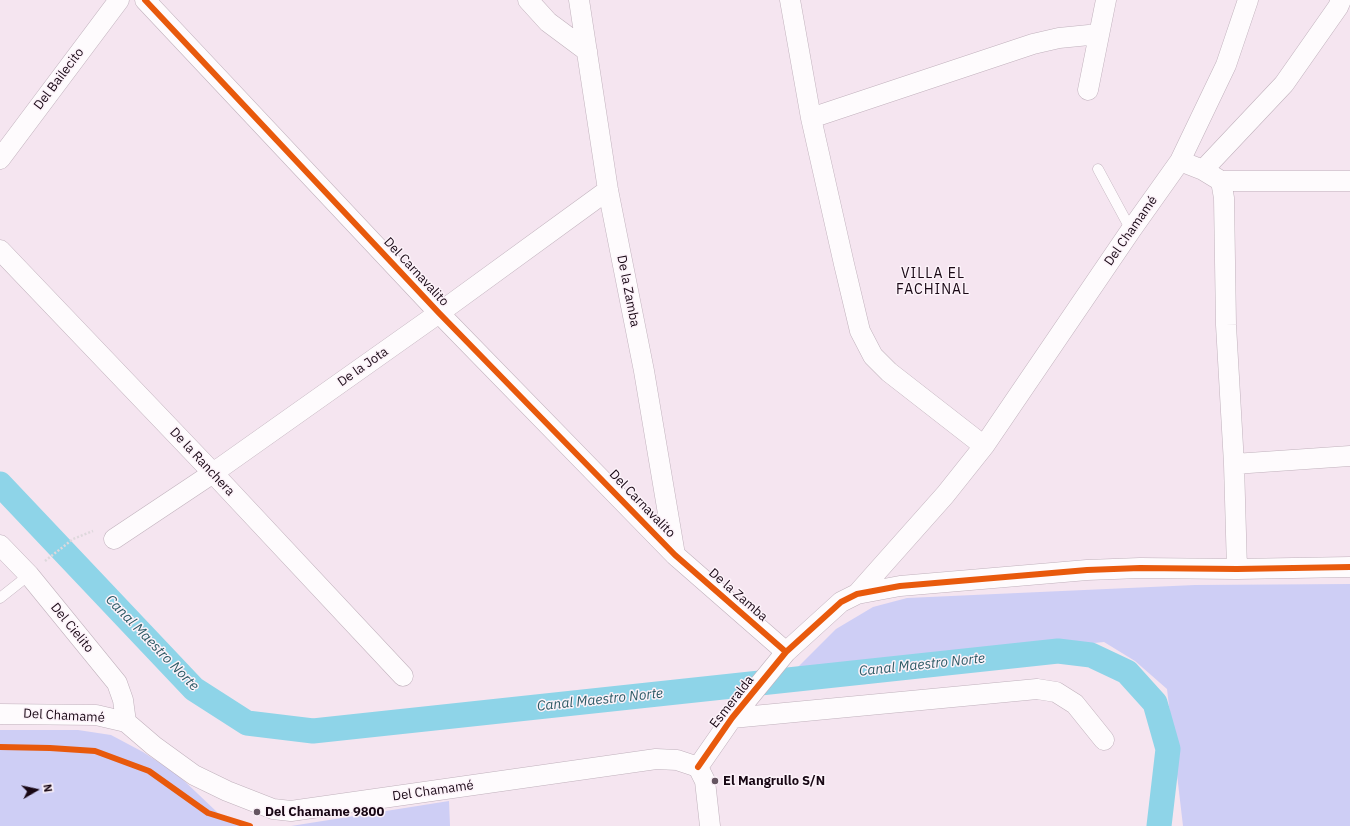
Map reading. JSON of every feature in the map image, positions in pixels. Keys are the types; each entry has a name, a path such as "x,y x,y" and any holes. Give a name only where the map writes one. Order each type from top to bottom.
{"street":[{"name":"Del Bailecito","path":"0,159 119,0"},
{"name":"Del Carnavalito","path":"145,0 439,313 676,555"},
{"path":"528,0 548,22 587,51"},
{"name":"De la Zamba","path":"580,0 608,190 644,371 676,555 786,652"},
{"path":"790,0 811,118 860,331 873,356 889,372 984,446"},
{"path":"1088,90 1106,0"},
{"name":"Del Chamamé","path":"857,594 945,495 984,446 1131,230 1180,161 1226,65 1248,0"},
{"path":"1204,170 1284,84 1338,7 1341,0"},
{"path":"811,118 1033,44 1058,38 1100,34"},
{"path":"1180,161 1204,170 1221,181 1350,181"},
{"path":"1221,181 1224,198 1226,325 1234,464 1237,569"},
{"name":"De la Jota","path":"114,539 213,473 439,313 608,190"},
{"name":"De la Ranchera","path":"0,250 213,473 403,676"},
{"path":"1234,464 1350,456"},
{"name":"Del Cielito","path":"0,545 36,569 117,683 123,700 126,722"},
{"path":"857,594 900,586 1087,570 1140,568 1350,568"},
{"name":"Esmeralda","path":"698,768 738,711 786,652 841,602 857,594"},
{"path":"738,711 1037,688 1056,692 1075,704 1104,740"},
{"name":"Del Chamamé","path":"0,714 96,715 126,722 154,746 194,775 227,791 273,808 291,811 656,759 676,760 698,768"},
{"path":"698,768 705,781 710,826"}],"lane":[{"path":"1098,169 1131,230"},
{"path":"0,598 36,569"}],"path":[{"path":"36,569 73,539"}],"shaded area":[{"path":"1350,584 1350,826 1183,826 1167,689 1135,661 1104,642 793,672 836,629 873,607 907,598 1195,585"},
{"path":"0,730 78,730 111,735 143,752 177,774 218,813 245,826 0,826"},
{"path":"449,801 450,826 291,826"}],"waterway":[{"name":"Canal Maestro Norte","path":"0,484 194,689 247,723 313,731 1058,651 1091,655 1127,672 1155,703 1168,749 1159,826"}],"cycle path":[{"path":"145,0 439,313 675,555 786,652"},
{"path":"698,767 732,718 786,652 841,602 857,594 900,586 1087,570 1140,568 1237,569 1350,567"},
{"path":"0,747 95,751 149,771 208,813 250,826"}],"place":[{"name":"El Mangrullo S/N","path":"715,781"},
{"name":"Del Chamame 9800","path":"257,812"}],"district":[{"name":"VILLA EL FACHINAL","path":"933,282"}]}
